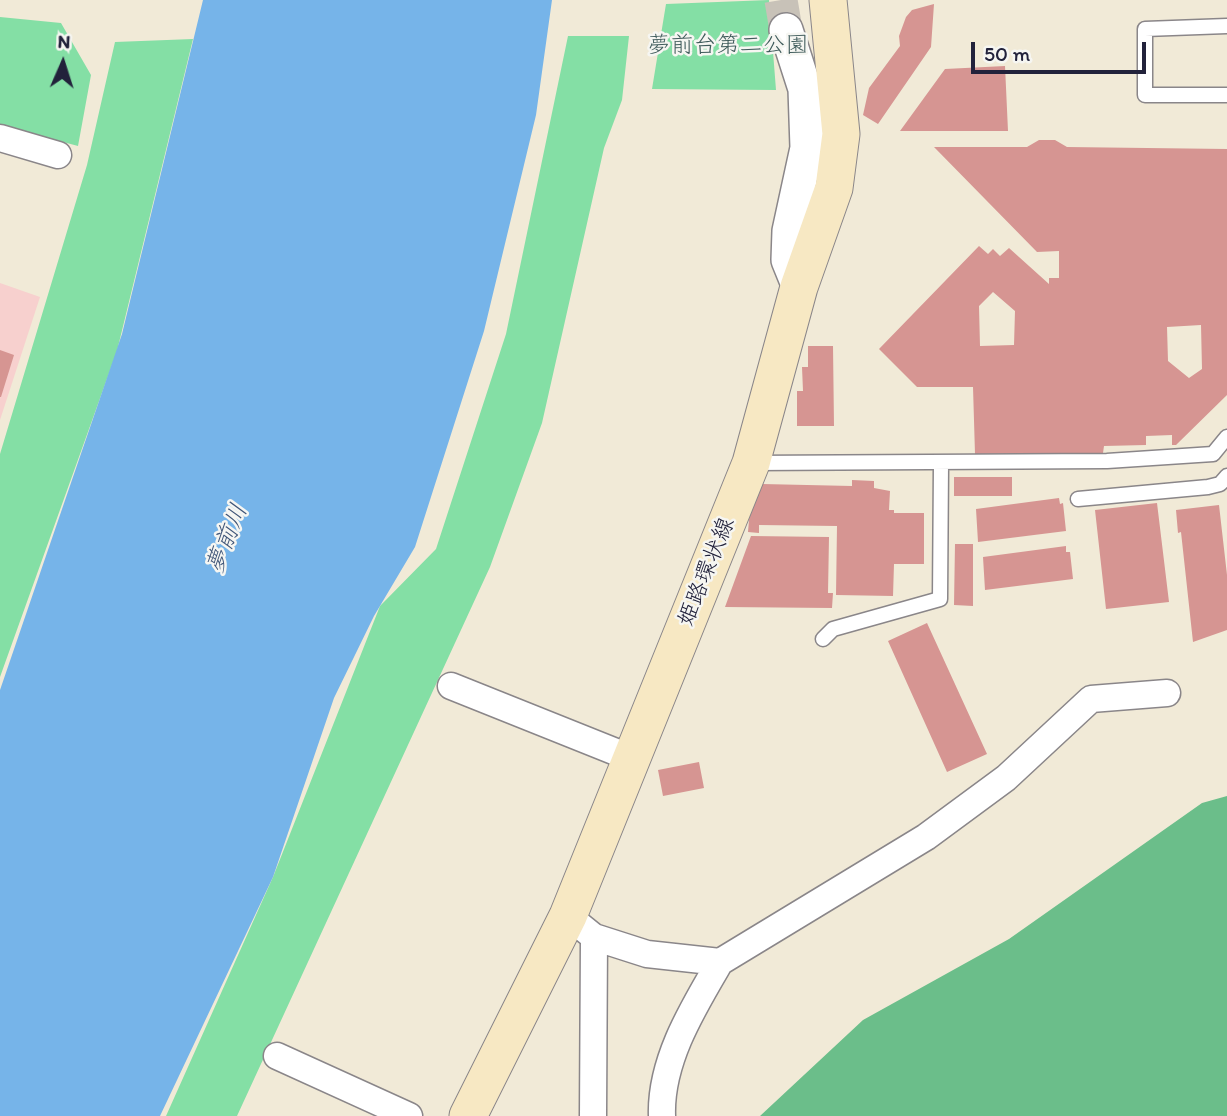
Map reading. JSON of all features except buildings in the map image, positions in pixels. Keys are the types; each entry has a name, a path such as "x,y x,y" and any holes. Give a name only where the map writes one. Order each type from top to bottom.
{"main road":[{"name":"姫路環状線","path":"468,1116 581,926 631,758 751,463 799,287 834,188 841,134 828,0"}],"street":[{"path":"786,30 805,89 807,148 789,230 788,260 799,287"},
{"path":"0,138 58,155"},
{"path":"451,686 631,758"},
{"path":"663,1116 667,1079 678,1041 720,962 926,837 1006,778 1091,699 1167,693"},
{"path":"593,1116 581,926 647,954 720,962"},
{"path":"277,1056 409,1116"}],"lane":[{"path":"1227,26 1144,29 1145,96 1227,94"},
{"path":"751,463 1107,461 1213,454 1227,437"},
{"path":"823,639 833,629 940,599 941,464"},
{"path":"1078,499 1208,487 1220,484 1227,476"}],"shaded area":[{"path":"0,283 40,297 0,420"}],"green space":[{"name":"夢前台第二公園","path":"769,0 776,90 652,89 666,4"},
{"path":"0,17 61,23 91,75 78,146 0,125"},
{"path":"568,36 629,36 622,100 604,148 542,423 490,567 237,1116 166,1116 273,877 380,606 436,549 506,334"},
{"path":"193,39 117,351 0,677 0,454 87,165 115,42"},
{"path":"1227,796 1227,1116 760,1116 863,1020 1009,939 1202,803"}],"water":[{"name":"夢前川","path":"203,0 552,0 536,115 484,331 415,547 374,616 334,698 273,877 160,1116 0,1116 0,690 122,334"}],"tunnel":[{"path":"781,0 786,30"}]}
